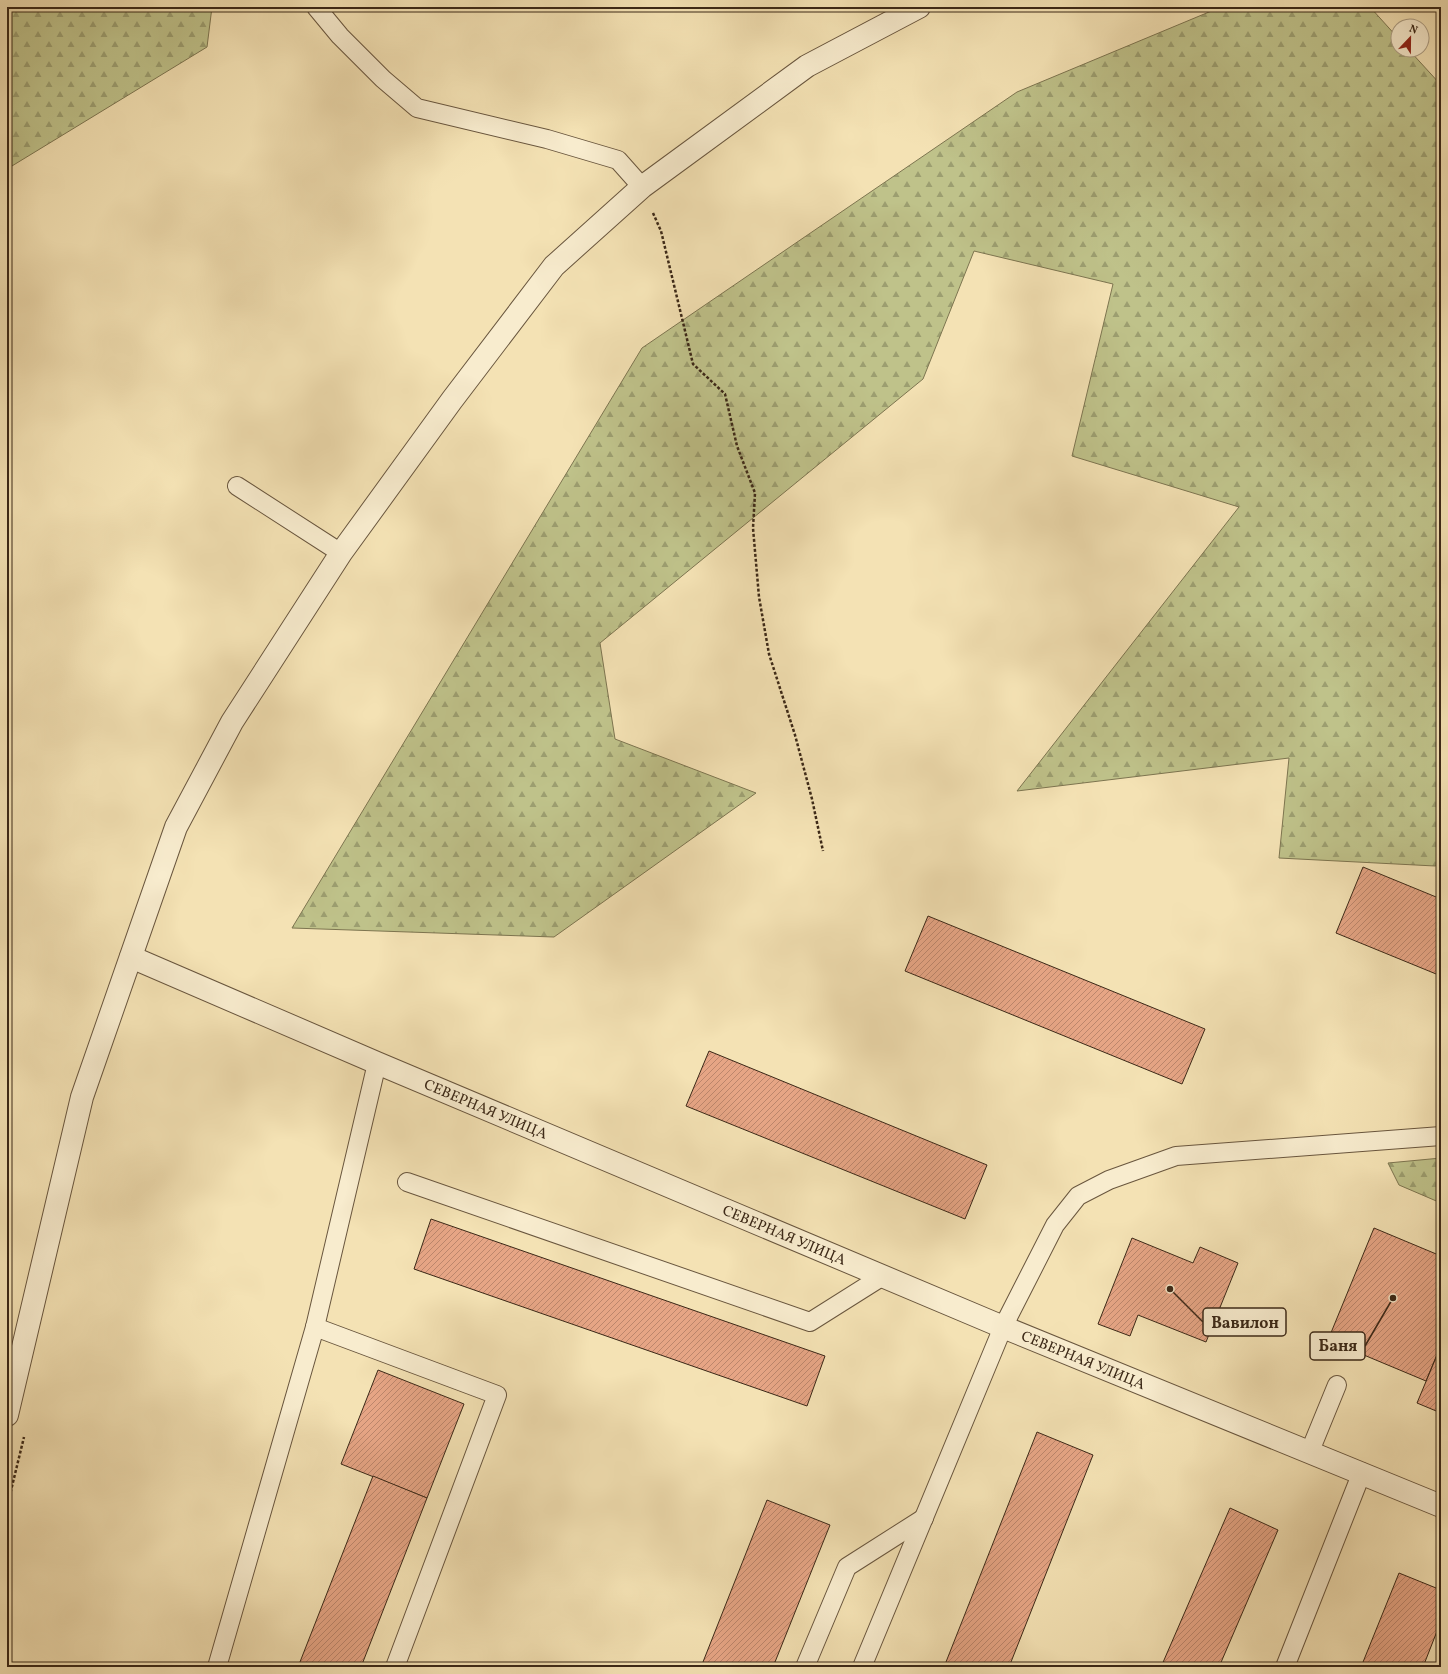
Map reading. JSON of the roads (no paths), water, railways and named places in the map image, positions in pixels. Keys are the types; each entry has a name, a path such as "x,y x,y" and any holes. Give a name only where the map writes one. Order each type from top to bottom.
{"street":[{"path":"7,1415 82,1097 176,827 232,722 341,553 452,400 554,266 642,187 807,66 919,7"},
{"name":"СЕВЕРНАЯ УЛИЦА","path":"131,957 1003,1327 1362,1472 1441,1506"}],"lane":[{"path":"316,7 340,36 383,79 418,108 547,139 618,160 642,187"},
{"path":"237,486 341,553"},
{"path":"217,1667 315,1327 377,1062"},
{"path":"862,1667 1003,1327 1055,1225 1078,1196 1109,1180 1176,1156 1441,1136"},
{"path":"407,1182 810,1322 884,1276"},
{"path":"315,1327 497,1396 396,1667"},
{"path":"1310,1452 1337,1385"},
{"path":"1285,1667 1362,1472"},
{"path":"805,1667 847,1567 924,1518"}],"place":[{"name":"Вавилон","path":"1170,1289"},
{"name":"Баня","path":"1393,1298"}]}
